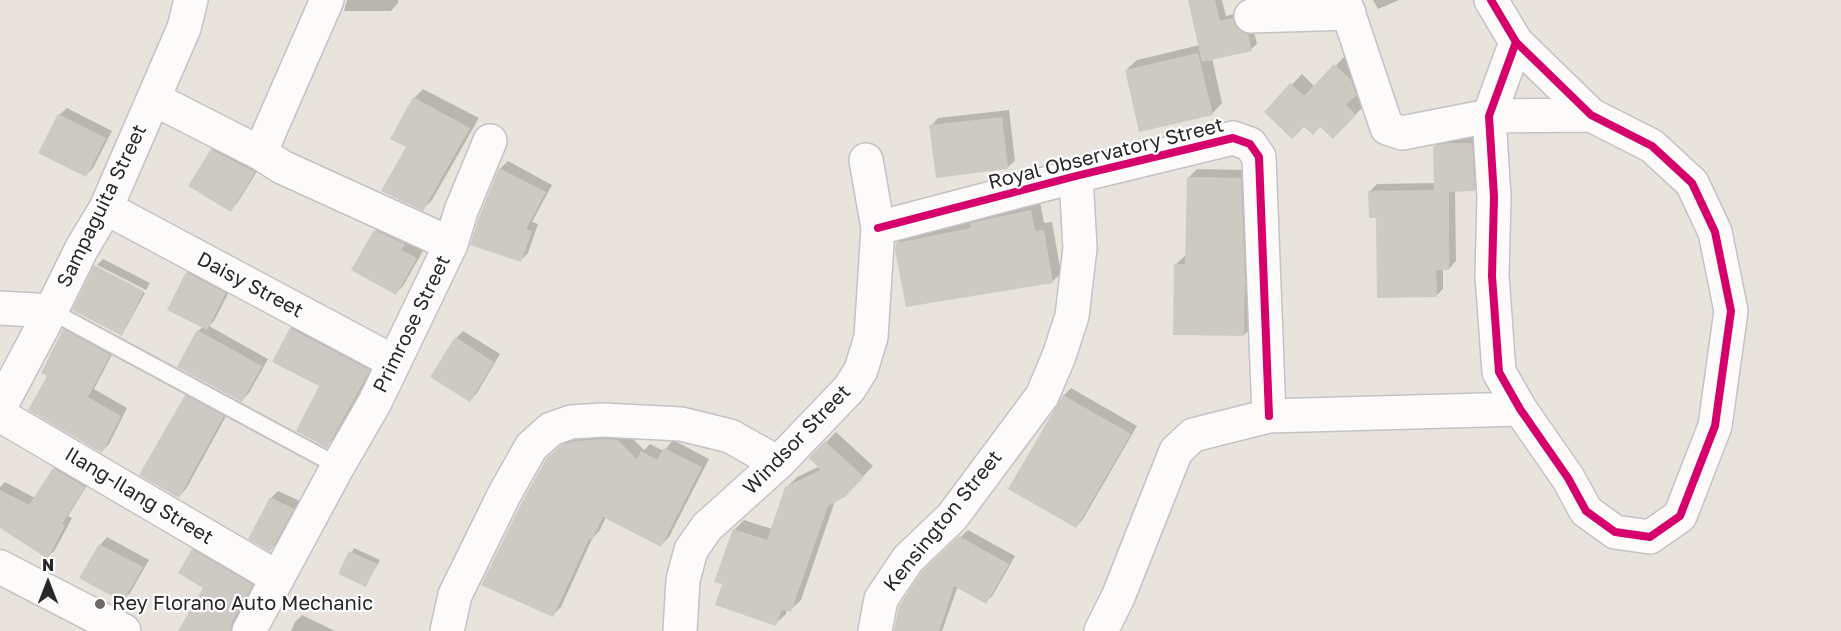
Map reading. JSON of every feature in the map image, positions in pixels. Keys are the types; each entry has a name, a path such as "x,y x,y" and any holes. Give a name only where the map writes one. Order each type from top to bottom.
{"street":[{"name":"Sampaguita Street","path":"0,407 82,248 106,208 184,28 191,0"},
{"path":"260,153 327,0"},
{"path":"1491,0 1516,42 1591,115 1652,147 1692,183 1715,231 1731,311 1715,426 1680,516 1650,537 1615,532 1586,511 1568,478 1520,409 1499,372 1492,276 1494,197 1489,116 1516,42"},
{"path":"1251,16 1346,6 1387,128 1402,134 1489,116 1591,115"},
{"name":"Primrose Street","path":"154,99 260,153 282,167 451,244 375,402 249,631"},
{"name":"Royal Observatory Street","path":"878,228 1233,138 1250,144 1258,157 1269,416"},
{"path":"451,244 461,211 490,141"},
{"name":"Windsor Street","path":"683,630 683,580 691,550 707,527 778,463 849,390 861,370 871,336 878,228 866,160"},
{"name":"Kensington Street","path":"875,631 881,598 908,559 952,517 1042,396 1059,356 1072,316 1080,248 1076,176"},
{"name":"Daisy Street","path":"106,208 394,362"},
{"path":"0,308 51,311"},
{"path":"1101,631 1118,597 1176,451 1193,435 1269,416 1520,409"},
{"name":"Ilang-Ilang Street","path":"0,415 278,578"},
{"path":"447,631 455,595 504,495 531,447 551,429 571,422 603,420 681,424 730,436 778,463"},
{"path":"3,578 124,631"}],"lane":[{"path":"51,311 338,466"}],"building":[{"path":"1188,0 1215,0 1220,21 1233,18 1235,26 1248,34 1252,51 1202,62"},
{"path":"1198,53 1213,115 1139,132 1125,70"},
{"path":"1334,64 1351,80 1356,95 1346,105 1356,115 1333,139 1320,127 1313,135 1304,127 1292,139 1264,112 1290,83 1304,96"},
{"path":"413,97 470,128 423,211 381,191 406,147 390,139"},
{"path":"58,114 106,138 86,177 38,153"},
{"path":"1002,117 1008,169 936,178 929,125"},
{"path":"1447,143 1472,143 1475,191 1449,192 1449,270 1436,270 1437,297 1377,298 1376,218 1369,218 1368,191 1434,190 1433,146"},
{"path":"211,149 255,172 231,212 188,186"},
{"path":"499,168 546,192 526,229 532,231 521,262 470,245"},
{"path":"1187,177 1241,178 1245,282 1244,336 1173,335 1174,264 1185,264"},
{"path":"1031,210 1035,231 1044,230 1053,283 906,307 895,250 896,243 971,228 970,223"},
{"path":"374,230 405,244 401,250 417,258 396,295 351,270"},
{"path":"94,265 144,291 122,336 72,310"},
{"path":"186,272 226,293 207,330 167,310"},
{"path":"290,328 370,370 327,448 296,431 319,386 272,362"},
{"path":"63,329 110,355 88,397 121,416 102,453 28,410 47,376 41,373"},
{"path":"197,330 262,366 242,402 177,367"},
{"path":"455,337 494,362 470,402 430,377"},
{"path":"185,395 224,416 179,498 139,475"},
{"path":"1063,395 1131,434 1076,528 1008,489"},
{"path":"618,440 637,459 641,451 657,460 664,448 702,467 661,547 603,517 592,540 589,539 553,617 481,585 546,459 561,445 575,441"},
{"path":"825,441 864,477 845,497 828,506 791,612 782,609 776,626 715,605 722,584 714,582 733,529 767,540 785,487 821,470 809,458"},
{"path":"53,468 85,487 62,524 65,525 48,559 0,528 0,490 29,505"},
{"path":"270,497 294,509 270,552 248,539"},
{"path":"959,536 1009,564 986,604 954,586 939,631 894,631 899,606 922,571"},
{"path":"99,544 143,567 123,602 79,578"},
{"path":"192,549 253,585 232,622 230,631 178,631 203,588 178,573"},
{"path":"349,551 377,564 366,587 338,574"}],"cycle path":[{"path":"1491,0 1516,42 1591,115 1652,146 1692,183 1715,232 1731,311 1715,426 1680,516 1650,537 1615,532 1586,511 1568,478 1520,409 1499,372 1492,276 1494,197 1489,116 1516,42"},
{"path":"878,228 1233,138 1250,144 1259,157 1269,416"}],"place":[{"name":"Rey Florano Auto Mechanic","path":"100,604"}]}
